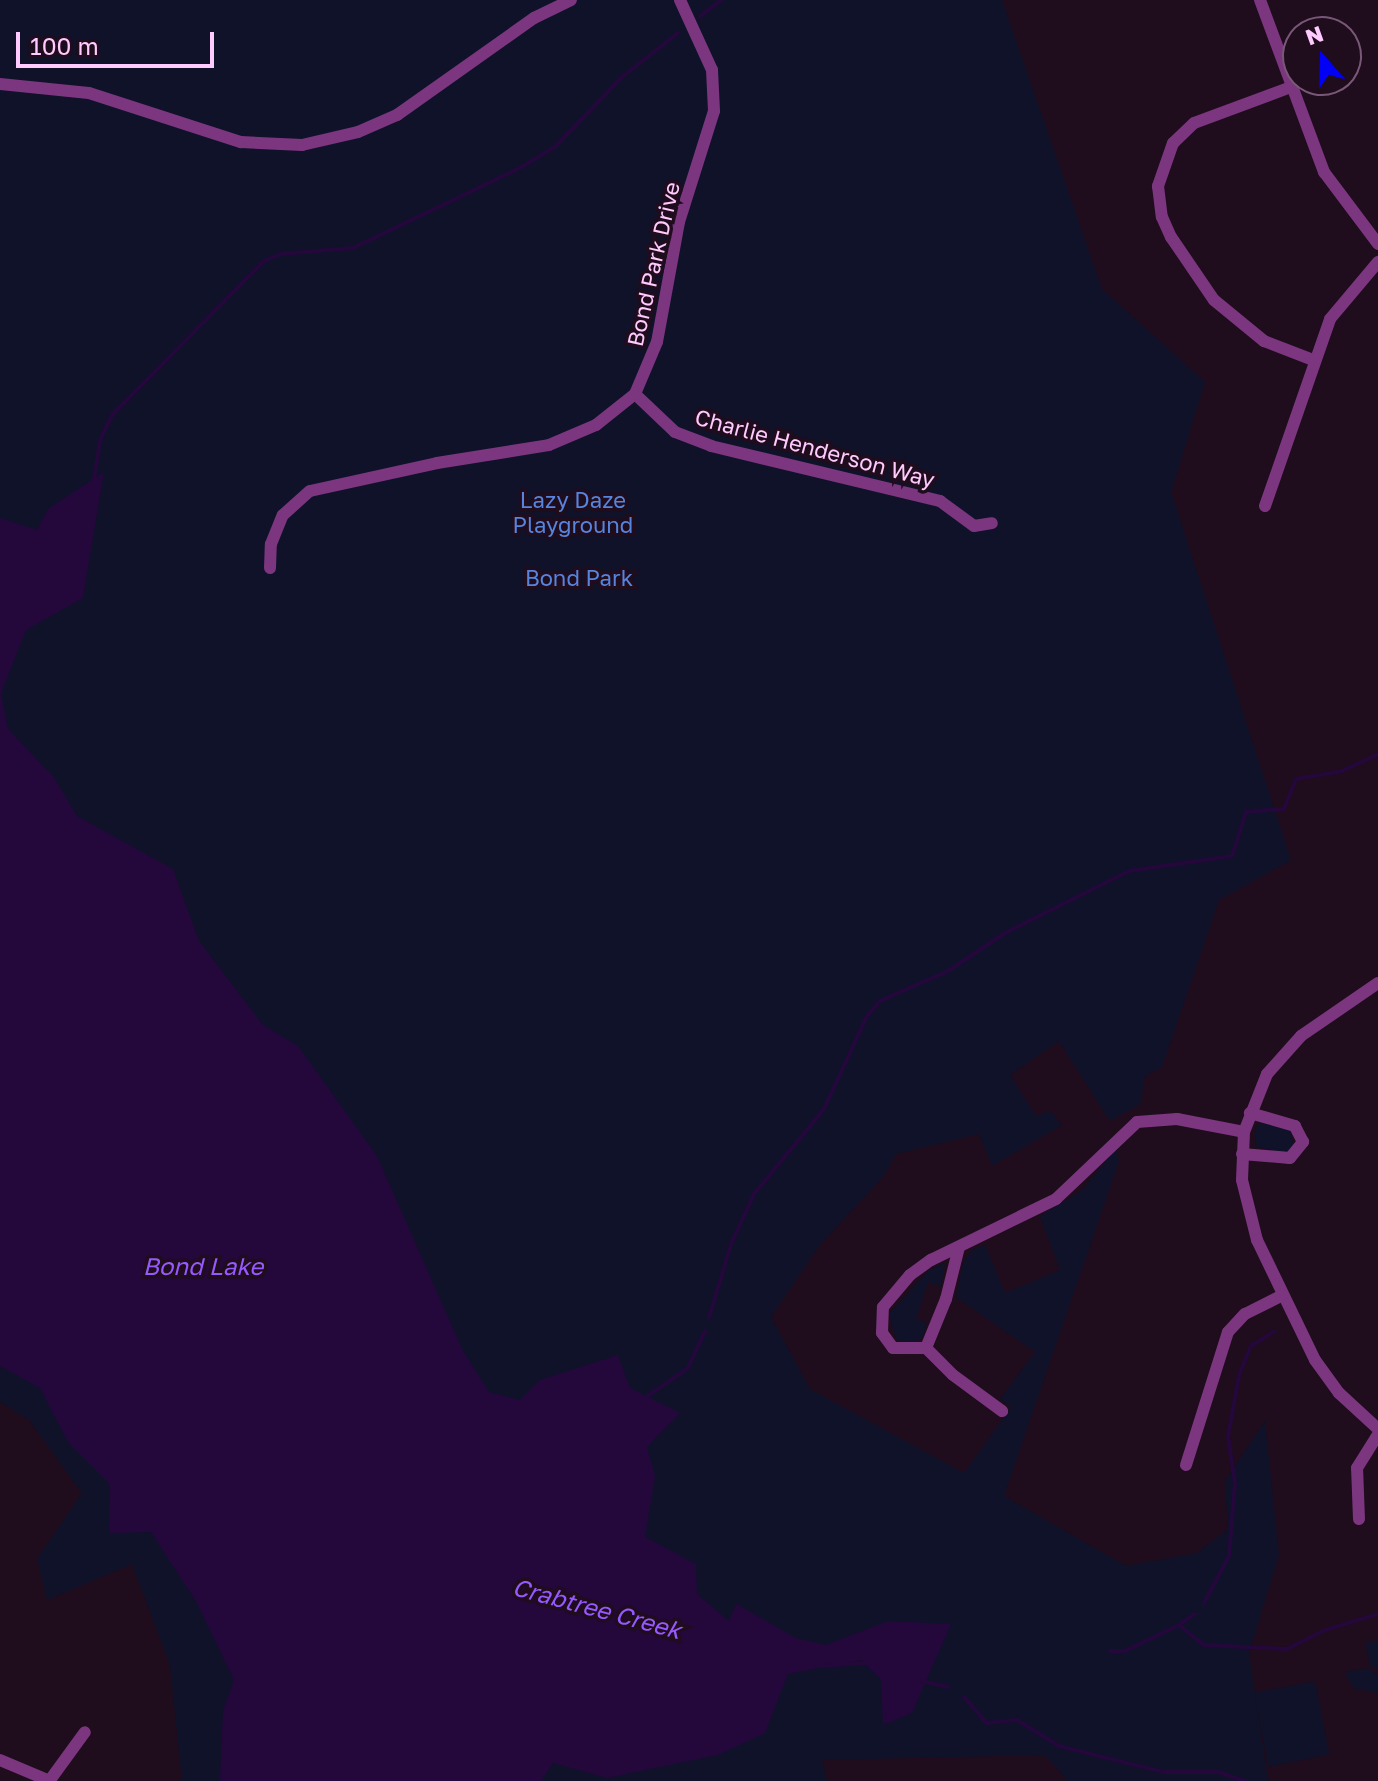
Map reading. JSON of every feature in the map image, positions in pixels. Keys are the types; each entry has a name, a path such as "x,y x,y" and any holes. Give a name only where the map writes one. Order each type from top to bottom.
{"street":[{"path":"0,84 89,93 241,142 302,145 358,132 397,115 534,18 571,0"},
{"name":"Bond Park Drive","path":"270,568 279,522 310,491 549,445 596,425 635,394 657,342 679,222 714,111 712,70 680,0"},
{"path":"1260,0 1282,62"},
{"path":"1282,90 1194,123 1173,143 1158,186 1162,217 1171,237 1214,300 1264,341 1313,360"},
{"path":"1294,96 1324,172 1378,244"},
{"path":"1265,506 1313,360 1339,305 1378,262"},
{"name":"Charlie Henderson Way","path":"635,394 675,432 711,446 940,501 974,526 992,523"},
{"path":"1359,1519 1357,1468 1378,1432 1327,1378 1283,1295 1251,1224 1242,1154 1250,1113 1281,1055 1378,983"},
{"path":"1242,1154 1290,1158 1303,1142 1295,1126 1250,1113"},
{"path":"1002,1411 953,1375 926,1348 893,1348 882,1333 883,1307 910,1275 1056,1199 1137,1122 1177,1119 1244,1132"},
{"path":"926,1348 959,1247"},
{"path":"1186,1465 1228,1332 1254,1309 1283,1295"},
{"path":"0,1760 50,1781 85,1732"}],"green space":[{"name":"Bond Park","path":"0,0 1002,0 1102,289 1205,382 1171,492 1291,860 1219,900 1162,1067 1145,1076 1140,1104 1110,1121 1059,1041 1010,1075 1036,1116 1050,1111 1062,1125 992,1166 979,1134 896,1154 883,1177 819,1246 771,1317 810,1389 964,1473 1011,1407 1000,1399 1035,1352 956,1297 963,1263 972,1250 985,1245 1005,1293 1060,1270 1040,1216 1081,1191 1116,1149 1119,1161 1004,1496 1126,1566 1197,1553 1228,1529 1225,1481 1265,1421 1279,1555 1249,1653 1268,1781 1068,1781 1045,1755 822,1760 827,1781 182,1781 170,1665 132,1564 47,1600 37,1559 82,1493 29,1420 0,1402"},
{"path":"1261,1122 1290,1131 1294,1147 1285,1153 1255,1146 1256,1127"},
{"path":"945,1263 941,1286 928,1282 916,1319 927,1323 922,1339 906,1343 896,1339 889,1314 929,1270"},
{"path":"1378,1641 1378,1670 1370,1665 1365,1643"},
{"path":"1368,1668 1378,1676 1378,1693 1353,1688 1345,1672"},
{"path":"1315,1681 1329,1755 1268,1766 1254,1693"}],"water":[{"name":"Bond Lake","path":"104,472 83,598 26,630 1,693 8,729 53,776 77,816 173,869 199,941 263,1025 298,1046 377,1156 463,1351 489,1392 520,1400 540,1380 618,1355 630,1388 680,1413 647,1447 655,1476 645,1537 696,1564 697,1594 729,1621 736,1604 796,1638 826,1645 888,1621 951,1624 912,1713 883,1725 881,1679 861,1660 788,1674 765,1733 718,1755 607,1778 553,1763 541,1781 220,1781 223,1711 234,1680 197,1603 151,1532 109,1533 110,1484 68,1442 40,1388 0,1366 0,518 37,530 48,509"}],"waterway":[{"path":"700,16 721,0"},
{"path":"94,479 100,440 112,415 264,261 281,254 353,248 520,168 556,146 622,77 678,33"},
{"path":"709,1318 731,1244 754,1194 824,1109 867,1016 880,1001 948,971 1005,933 1129,871 1232,856 1246,812 1284,809 1296,779 1342,771 1378,754"},
{"path":"646,1397 688,1368 705,1331"},
{"path":"1204,1603 1229,1556 1235,1483 1228,1437 1239,1375 1251,1346 1275,1331"},
{"path":"1180,1624 1195,1614"},
{"path":"1110,1651 1125,1651 1179,1625 1204,1645 1287,1649 1325,1630 1378,1614"},
{"path":"820,1666 866,1663"},
{"path":"922,1681 948,1687"},
{"path":"964,1697 987,1723 1017,1720 1059,1746 1163,1772 1218,1772 1245,1781"}],"park label":[{"name":"Lazy Daze Playground","path":"573,512"}],"water label":[{"name":"Crabtree Creek","path":"597,1608"}]}
